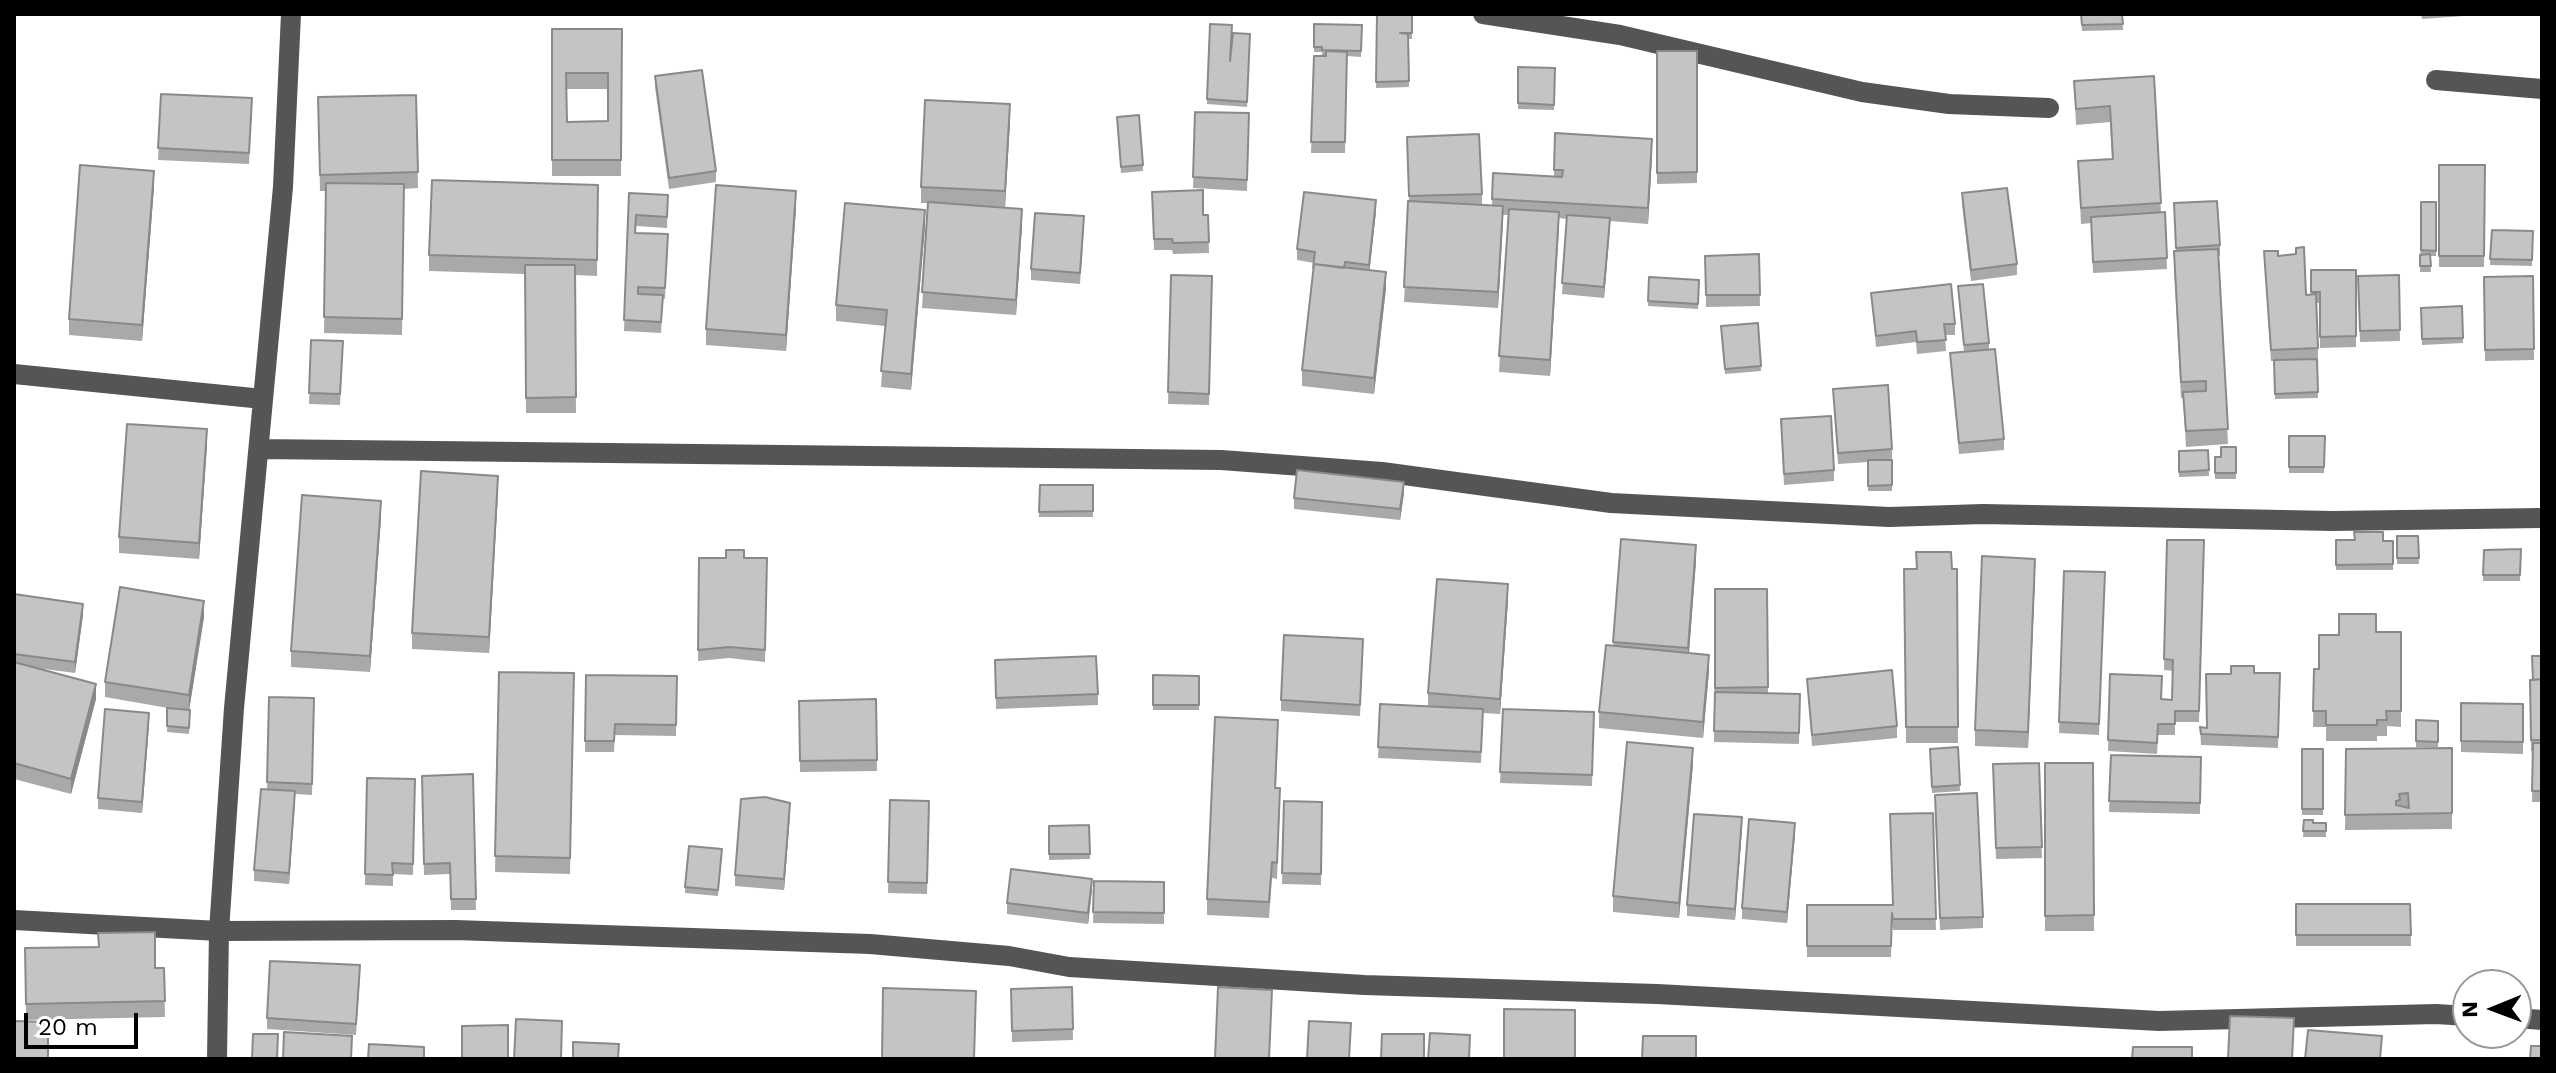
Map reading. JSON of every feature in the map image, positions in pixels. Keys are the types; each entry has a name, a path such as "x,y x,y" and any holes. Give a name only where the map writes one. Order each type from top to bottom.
{"street":[{"path":"217,1059 219,931 234,708 283,187 291,14"},
{"path":"1483,14 1620,35 1862,92 1949,104 2049,108"},
{"path":"2436,80 2542,89"},
{"path":"14,374 263,399"},
{"path":"259,449 1221,460 1382,472 1611,503 1889,517 1983,514 2333,521 2542,518"},
{"path":"14,920 219,931 455,930 870,944 1009,956 1069,967 1364,985 1657,994 2159,1021 2452,1015"}],"building":[{"path":"1377,14 1412,14 1412,33 1400,33 1408,34 1409,81 1376,82"},
{"path":"2081,14 2122,14 2123,24 2082,25"},
{"path":"1210,24 1232,25 1230,61 1233,33 1250,34 1247,102 1207,99"},
{"path":"1314,24 1362,25 1361,51 1314,47"},
{"path":"552,29 622,29 621,160 552,160","holes":["566,73 608,73 608,121 567,122"]},
{"path":"1326,51 1347,52 1345,142 1311,142 1314,56 1326,56"},
{"path":"1657,51 1697,51 1697,172 1657,173"},
{"path":"1518,67 1555,68 1554,105 1518,103"},
{"path":"702,70 716,171 669,178 655,76"},
{"path":"2154,76 2161,203 2081,208 2078,161 2113,159 2110,106 2076,109 2074,81"},
{"path":"161,94 252,98 249,153 158,148"},
{"path":"416,95 418,172 320,175 318,97"},
{"path":"925,100 1010,104 1005,191 921,187"},
{"path":"1195,112 1249,113 1247,180 1193,177"},
{"path":"1139,115 1143,165 1121,167 1117,117"},
{"path":"1555,133 1652,139 1648,208 1492,199 1493,173 1562,177 1563,170 1554,170"},
{"path":"1479,134 1482,194 1409,196 1407,137"},
{"path":"80,165 154,171 142,325 69,319"},
{"path":"2439,165 2485,165 2484,256 2439,256"},
{"path":"432,180 598,185 597,260 429,255"},
{"path":"326,183 404,184 402,319 324,317"},
{"path":"716,185 796,191 786,335 706,329"},
{"path":"2007,188 2017,264 1971,270 1962,193"},
{"path":"1203,190 1203,215 1208,215 1209,242 1173,243 1172,239 1154,239 1152,192"},
{"path":"1304,192 1376,200 1369,265 1345,262 1344,268 1314,264 1313,268 1315,252 1297,249"},
{"path":"629,193 668,195 667,217 636,215 635,233 668,234 665,288 638,287 638,294 663,295 661,322 624,320"},
{"path":"1408,201 1503,206 1498,292 1404,287"},
{"path":"2217,201 2220,245 2176,248 2174,203"},
{"path":"928,202 1022,209 1016,300 922,292"},
{"path":"2421,202 2436,202 2436,251 2421,250"},
{"path":"845,203 925,210 911,374 881,371 887,310 836,305"},
{"path":"1509,209 1559,212 1550,360 1499,356"},
{"path":"2165,212 2167,258 2093,262 2091,217"},
{"path":"1035,213 1084,216 1080,273 1031,269"},
{"path":"1567,215 1610,218 1604,287 1562,283"},
{"path":"2492,230 2533,231 2532,260 2490,259"},
{"path":"2304,247 2306,295 2316,294 2318,348 2271,350 2264,251 2278,251 2278,256 2296,254 2296,248"},
{"path":"2218,249 2228,429 2186,431 2183,392 2206,391 2206,381 2181,382 2174,251"},
{"path":"1759,254 1760,295 1706,295 1705,256"},
{"path":"2430,254 2431,266 2420,266 2420,255"},
{"path":"1314,264 1386,272 1374,378 1302,370"},
{"path":"525,265 575,265 576,397 526,398"},
{"path":"2311,270 2356,270 2356,336 2320,337 2320,292 2311,292"},
{"path":"1171,275 1212,276 1209,394 1168,392"},
{"path":"2399,275 2400,330 2360,331 2358,276"},
{"path":"2533,276 2534,349 2485,350 2484,277"},
{"path":"1649,277 1699,280 1698,304 1648,301"},
{"path":"1951,284 1955,324 1944,324 1946,340 1917,342 1916,331 1876,336 1871,293"},
{"path":"1983,284 1989,343 1964,345 1958,286"},
{"path":"2462,306 2463,338 2422,339 2421,308"},
{"path":"1758,323 1761,366 1725,369 1721,326"},
{"path":"311,340 343,341 340,394 309,393"},
{"path":"1995,349 2004,439 1959,443 1950,353"},
{"path":"2317,359 2318,392 2275,394 2274,360"},
{"path":"1888,385 1892,449 1838,453 1833,389"},
{"path":"1831,416 1834,470 1784,474 1781,419"},
{"path":"127,424 207,429 199,543 119,537"},
{"path":"2289,436 2325,436 2324,467 2289,467"},
{"path":"2221,447 2236,447 2236,473 2215,473 2215,457 2221,457"},
{"path":"2208,450 2209,470 2179,472 2179,451"},
{"path":"1868,460 1892,460 1892,485 1868,486"},
{"path":"1297,470 1404,482 1400,509 1294,498"},
{"path":"421,471 498,476 489,637 412,633"},
{"path":"1040,485 1093,485 1093,511 1039,512"},
{"path":"302,495 381,501 370,656 291,651"},
{"path":"2354,532 2383,532 2383,541 2393,541 2393,564 2336,565 2336,540 2355,540"},
{"path":"2397,536 2418,536 2419,558 2397,558"},
{"path":"1621,539 1696,545 1688,648 1613,642"},
{"path":"2167,540 2204,540 2199,711 2175,711 2175,724 2158,724 2157,743 2108,740 2110,674 2162,676 2161,699 2172,700 2173,660 2164,659"},
{"path":"2521,549 2520,575 2483,575 2484,550"},
{"path":"726,550 744,550 744,558 767,558 765,650 729,647 698,650 699,558 726,558"},
{"path":"1916,552 1951,552 1952,569 1957,569 1958,727 1906,727 1904,569 1917,569"},
{"path":"1982,556 2035,559 2028,732 1975,730"},
{"path":"2064,571 2105,572 2099,724 2059,722"},
{"path":"1437,579 1508,584 1500,699 1428,693"},
{"path":"120,587 204,601 189,695 105,682"},
{"path":"1715,589 1767,589 1768,687 1715,688"},
{"path":"14,594 83,604 75,662 14,654"},
{"path":"2339,614 2376,614 2376,632 2401,632 2401,711 2386,711 2387,720 2377,720 2377,725 2326,725 2326,711 2313,711 2314,669 2319,669 2319,635 2339,635"},
{"path":"1284,635 1363,639 1360,705 1281,700"},
{"path":"1606,645 1709,655 1703,722 1599,712"},
{"path":"1096,656 1098,694 996,698 995,660"},
{"path":"2532,656 2542,656 2542,679 2533,680"},
{"path":"14,662 96,684 71,779 14,763"},
{"path":"2231,666 2254,666 2254,673 2280,673 2278,737 2201,734 2200,727 2207,728 2206,674 2231,674"},
{"path":"1892,670 1897,726 1812,735 1807,679"},
{"path":"499,672 574,673 570,858 495,856"},
{"path":"586,675 677,676 676,725 615,724 614,741 585,741"},
{"path":"1153,675 1199,676 1199,705 1153,705"},
{"path":"2542,679 2542,740 2531,740 2530,680"},
{"path":"1715,692 1800,694 1799,733 1714,731"},
{"path":"269,697 314,698 312,784 267,782"},
{"path":"876,699 877,760 800,761 799,701"},
{"path":"2461,703 2523,704 2523,742 2461,741"},
{"path":"1380,704 1483,709 1481,752 1378,747"},
{"path":"167,708 190,710 189,728 167,726"},
{"path":"105,709 149,713 142,802 98,798"},
{"path":"1503,709 1594,712 1592,775 1500,772"},
{"path":"1215,717 1278,720 1275,788 1280,788 1277,863 1272,862 1269,902 1207,899"},
{"path":"2416,720 2438,721 2438,742 2416,741"},
{"path":"1627,742 1693,748 1679,903 1613,896"},
{"path":"2533,743 2542,743 2542,791 2532,791"},
{"path":"1958,747 1960,785 1932,787 1930,749"},
{"path":"2452,748 2452,813 2345,815 2346,749","holes":["2408,793 2409,808 2396,805 2396,801 2400,800 2399,794"]},
{"path":"2302,749 2323,749 2323,809 2302,809"},
{"path":"2111,755 2201,757 2200,803 2109,801"},
{"path":"2039,763 2042,847 1996,848 1993,764"},
{"path":"2045,763 2093,763 2094,915 2045,916"},
{"path":"473,774 476,899 451,899 450,863 424,864 422,776"},
{"path":"367,778 415,779 413,864 392,863 393,875 365,874"},
{"path":"261,789 295,791 289,873 254,870"},
{"path":"1977,793 1983,917 1940,918 1935,795"},
{"path":"765,797 790,803 784,879 735,875 741,799"},
{"path":"890,800 929,801 927,883 888,882"},
{"path":"1284,801 1322,802 1321,874 1282,873"},
{"path":"1933,813 1936,919 1893,919 1892,913 1891,946 1807,946 1807,905 1893,905 1890,814"},
{"path":"1694,814 1742,817 1735,909 1687,905"},
{"path":"1749,819 1795,823 1787,912 1742,908"},
{"path":"2304,820 2326,823 2326,831 2303,831"},
{"path":"1089,825 1090,854 1049,854 1049,826"},
{"path":"689,846 722,849 718,890 685,887"},
{"path":"1011,869 1092,879 1088,913 1007,903"},
{"path":"1094,881 1164,882 1164,913 1093,912"},
{"path":"2296,904 2410,904 2411,935 2296,935"},
{"path":"155,932 155,968 164,968 165,1001 26,1004 25,948 99,947 98,933"},
{"path":"270,961 360,965 356,1024 267,1018"},
{"path":"1072,987 1073,1029 1012,1031 1011,989"},
{"path":"1218,987 1272,990 1269,1059 1215,1059"},
{"path":"883,988 976,991 974,1059 882,1059"},
{"path":"1504,1009 1575,1010 1575,1059 1504,1059"},
{"path":"2230,1016 2294,1018 2292,1059 2228,1059"},
{"path":"516,1019 562,1021 561,1059 514,1059"},
{"path":"14,1021 48,1022 48,1059 14,1059"},
{"path":"1309,1021 1351,1023 1349,1059 1307,1059"},
{"path":"508,1025 508,1059 462,1059 462,1026"},
{"path":"2308,1030 2382,1036 2380,1059 2305,1059"},
{"path":"284,1032 352,1036 351,1059 283,1059"},
{"path":"1430,1033 1470,1035 1469,1059 1428,1059"},
{"path":"253,1034 278,1034 277,1059 252,1059"},
{"path":"1382,1034 1424,1034 1424,1059 1381,1059"},
{"path":"1643,1036 1696,1036 1696,1059 1642,1059"},
{"path":"573,1042 619,1044 618,1059 573,1059"},
{"path":"369,1044 424,1047 424,1059 368,1059"},
{"path":"2532,1046 2542,1046 2542,1059 2530,1059"},
{"path":"2133,1047 2192,1047 2192,1059 2132,1059"}]}
